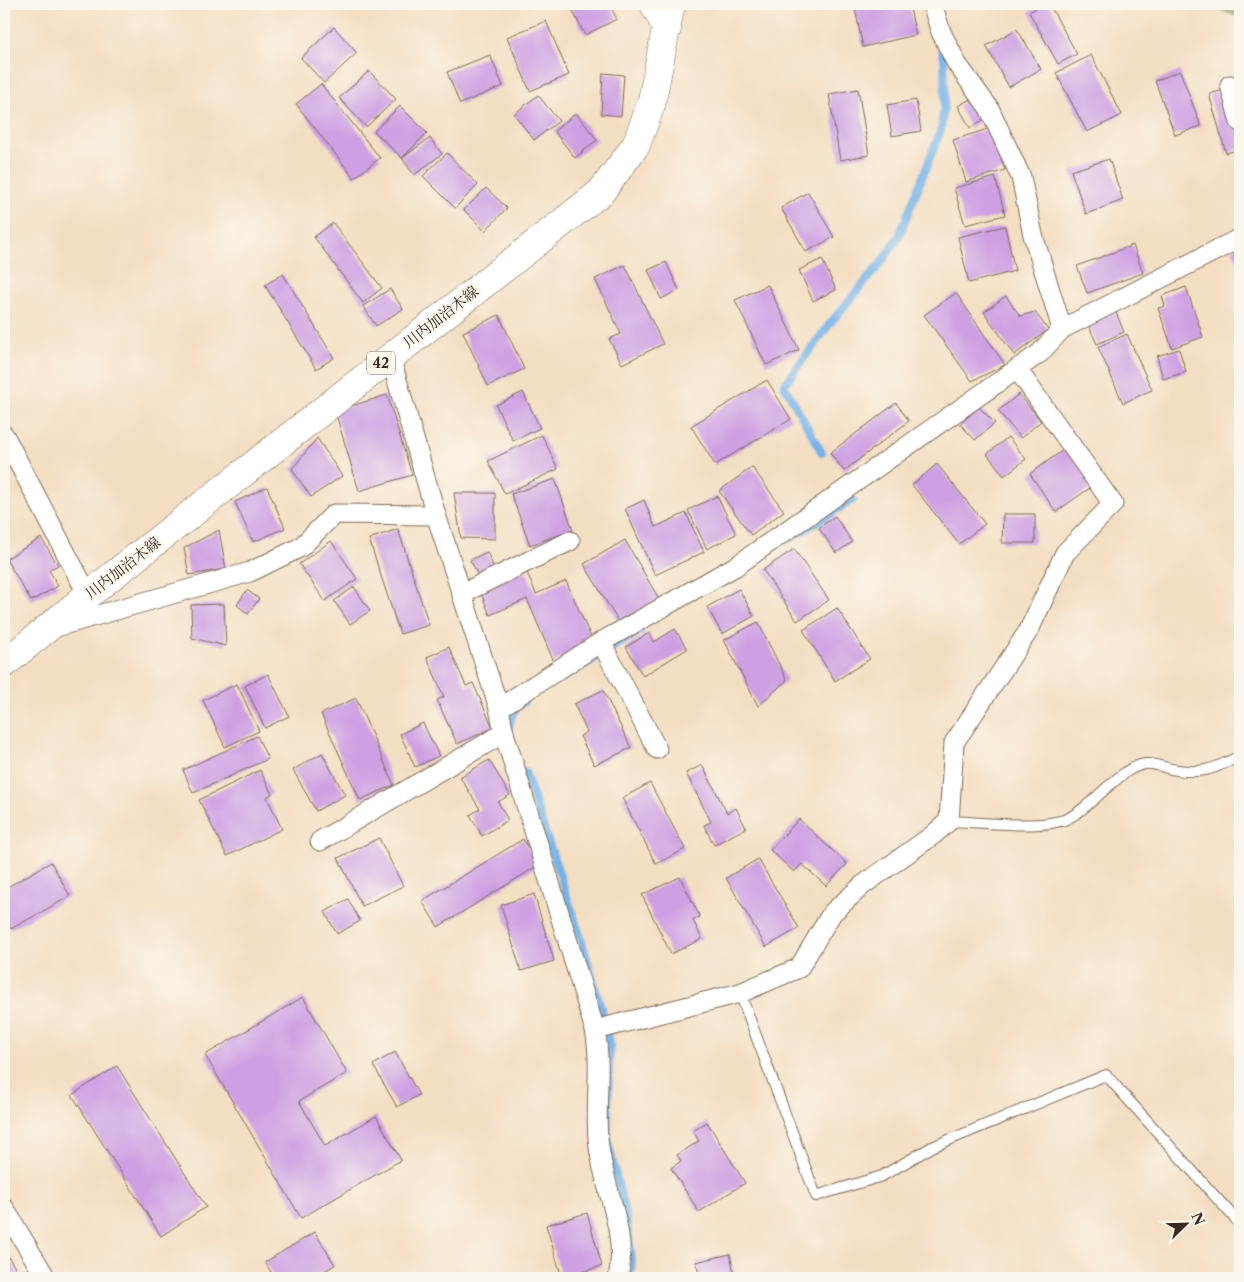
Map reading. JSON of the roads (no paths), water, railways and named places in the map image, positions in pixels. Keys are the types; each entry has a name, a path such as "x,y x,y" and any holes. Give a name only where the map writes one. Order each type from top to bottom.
{"main road":[{"path":"654,4 669,17"},
{"name":"川内加治木線","path":"4,664 88,595 390,356 601,192 636,144 650,105 669,17"}],"street":[{"path":"932,4 941,32 957,64 989,108 1021,177 1033,235 1062,329"},
{"path":"1230,85 1240,122"},
{"path":"499,708 602,643 736,566 1018,369 1040,353 1062,329 1240,238"},
{"path":"390,356 436,515 499,708 504,733 605,1027 599,1050 598,1139 616,1224 622,1265 618,1278"},
{"path":"605,1027 740,993 799,968 832,913 863,884 949,821 954,743 1029,630 1066,553 1113,504 1018,369"},
{"path":"4,435 88,595"},
{"path":"48,629 250,572 301,547 334,514 436,515"},
{"path":"463,594 570,541"},
{"path":"602,643 657,749"},
{"path":"320,841 504,733"},
{"path":"4,1208 46,1278"}],"lane":[{"path":"949,821 1036,824 1064,820 1084,808 1132,768 1146,763 1191,773 1211,770 1240,756"},
{"path":"740,993 816,1196 882,1176 932,1147 1106,1075 1240,1224"}],"waterway":[{"path":"822,453 784,385 832,321 882,262 899,236 941,130 945,96 942,50"},
{"path":"791,538 853,500"},
{"path":"561,679 641,630"},
{"path":"510,725 514,712 524,702"},
{"path":"525,772 579,932 602,1011 610,1047 607,1137 627,1223 632,1260 630,1278"}]}
